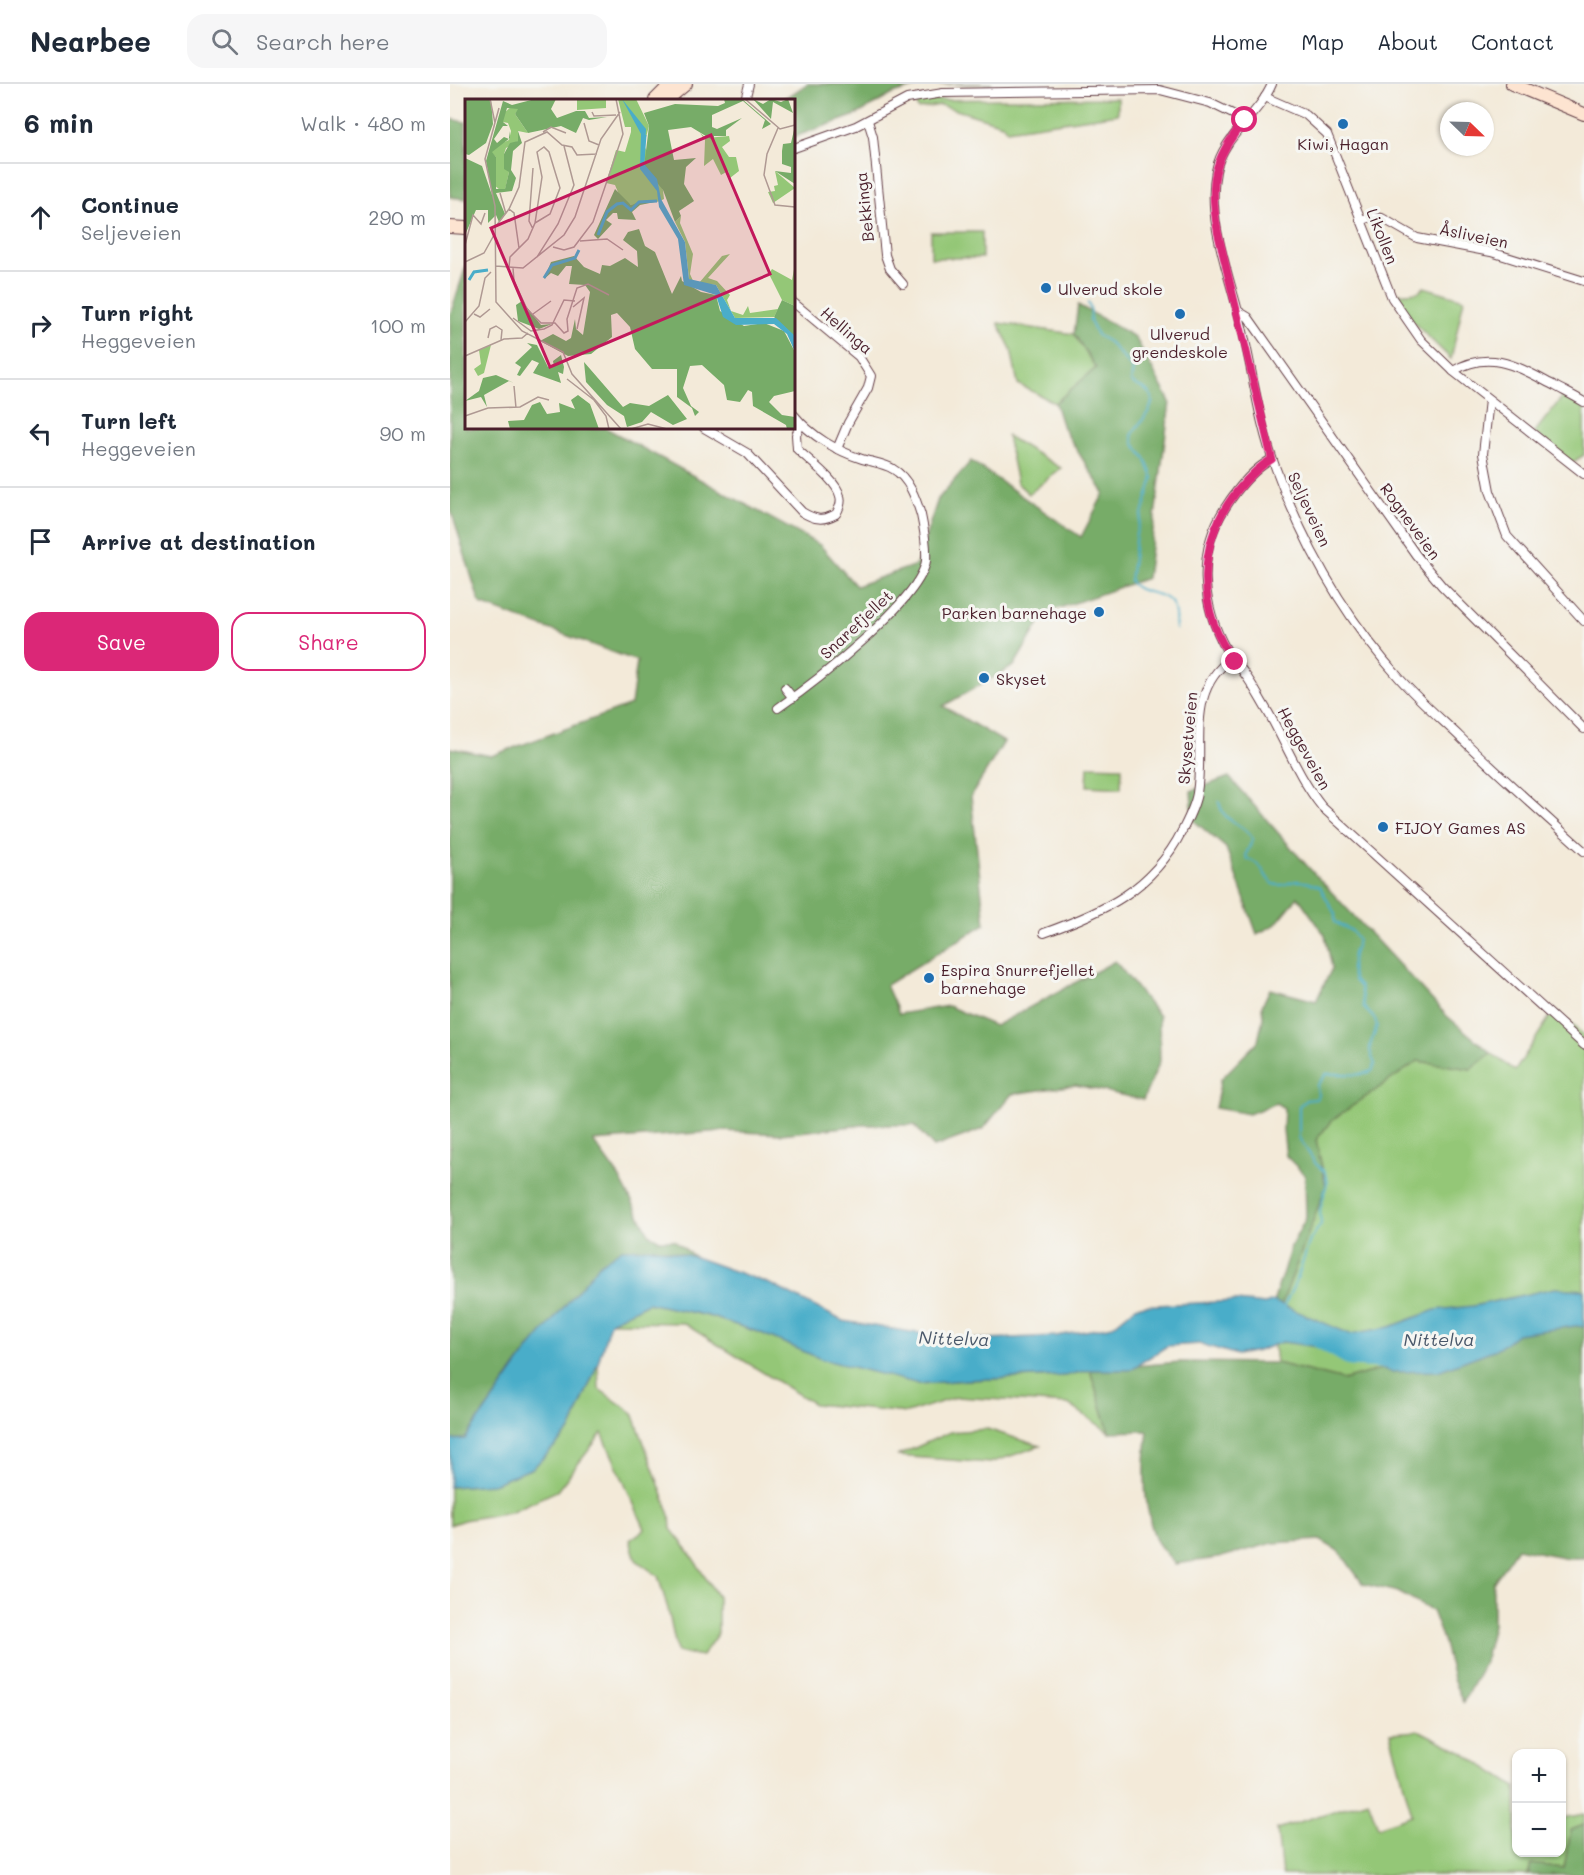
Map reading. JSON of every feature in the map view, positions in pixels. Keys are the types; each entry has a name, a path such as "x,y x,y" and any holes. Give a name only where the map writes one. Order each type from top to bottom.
{"main road":[{"path":"656,99 671,84"},
{"path":"668,99 686,84"},
{"path":"1512,84 1528,87 1584,114"},
{"path":"450,227 465,228"}],"street":[{"path":"745,99 749,84"},
{"path":"1265,97 1272,84"},
{"path":"795,148 868,121 894,105 931,94 1140,90 1172,92 1202,100 1245,120"},
{"name":"Seljeveien","path":"1265,97 1245,120 1220,156 1213,192 1218,233 1238,311 1260,415 1272,459 1289,500 1322,571 1350,615 1381,657 1420,700 1584,851"},
{"name":"Likollen","path":"1265,97 1306,115 1327,134 1392,298 1420,340 1489,400 1584,474"},
{"name":"Bekkinga","path":"868,121 873,137 885,255 890,269 903,284"},
{"name":"Åsliveien","path":"1360,220 1372,217 1382,218 1417,238 1491,252 1584,281"},
{"name":"Hellinga","path":"795,304 859,357 871,376 869,385 837,449"},
{"name":"Rogneveien","path":"1238,311 1248,317 1416,555 1442,586 1584,729"},
{"path":"1454,371 1473,362 1496,361 1520,368 1584,402"},
{"path":"1489,400 1483,454 1490,491 1508,536 1584,621"},
{"name":"Snarefjellet","path":"778,708 831,668 890,616 913,590 926,562 924,530 917,502 907,482 893,469 837,449 801,424 795,416"},
{"path":"706,429 747,453 802,512 811,517 827,519 836,514 839,508 840,493 797,449 796,435 801,424"},
{"name":"Heggeveien","path":"1272,459 1253,473 1227,505 1214,529 1208,555 1205,578 1207,601 1213,620 1232,658 1251,682 1304,781 1323,807 1584,1045"},
{"name":"Skysetveien","path":"1044,933 1085,919 1113,904 1148,878 1168,854 1188,819 1197,793 1201,712 1205,688 1214,674 1232,658"},
{"path":"785,688 793,698"}],"green space":[{"path":"807,84 926,84 893,94 856,115 795,137 795,99 784,99"},
{"path":"1118,98 1118,114 1007,130 1002,124 940,105 918,109 915,103 924,100"},
{"path":"450,119 465,122 465,199 450,197"},
{"path":"931,232 982,232 982,258 931,258"},
{"path":"465,269 465,429 608,429 820,545 856,586 916,565 938,499 971,461 1081,537 1104,493 1063,428 1055,403 1096,368 1074,334 1078,305 1135,337 1170,402 1147,578 1045,613 1014,666 943,706 1004,742 971,796 985,924 886,985 899,1014 948,1006 995,1026 1115,961 1159,1016 1160,1061 1143,1100 1076,1085 1012,1094 983,1129 934,1147 914,1125 863,1125 781,1134 723,1131 593,1141 619,1177 649,1234 660,1240 674,1240 695,1257 657,1248 531,1346 465,1439 450,1440 450,748 491,756 631,705 637,661 480,604 450,507 450,315"},
{"path":"1424,287 1464,299 1451,359 1411,320 1395,294 1419,292"},
{"path":"998,323 1074,334 1096,368 1055,403 1018,384 1011,349"},
{"path":"1564,395 1584,406 1584,455 1570,464 1534,433"},
{"path":"1007,436 1061,468 1029,494 1017,483"},
{"path":"1088,766 1122,767 1121,788 1087,786"},
{"path":"1229,777 1310,869 1447,1016 1491,1053 1471,1069 1418,1061 1332,1120 1316,1140 1326,1186 1272,1330 1272,1306 1291,1246 1306,1218 1305,1175 1286,1156 1283,1130 1284,1108 1276,1103 1249,1114 1215,1108 1221,1079 1258,1041 1263,1018 1262,1006 1270,989 1316,1001 1332,968 1325,935 1298,897 1275,925 1257,934 1226,848 1193,820 1191,791"},
{"path":"1554,1010 1584,1035 1584,1323 1402,1363 1344,1380 1276,1363 1272,1330 1326,1186 1316,1140 1332,1120 1418,1061 1471,1069 1491,1053 1515,1071"},
{"path":"648,1303 708,1316 919,1384 1063,1376 1090,1370 1109,1432 1068,1404 957,1397 907,1413 814,1404 683,1323 610,1322"},
{"path":"1584,1323 1584,1558 1568,1558 1517,1548 1493,1583 1493,1625 1484,1663 1463,1702 1454,1682 1443,1640 1432,1611 1398,1592 1363,1584 1340,1552 1320,1540 1273,1543 1218,1558 1175,1564 1155,1538 1148,1512 1145,1458 1148,1431 1109,1432 1090,1370 1180,1362 1276,1363 1344,1380 1402,1363 1486,1329"},
{"path":"598,1363 599,1389 633,1413 670,1515 671,1529 718,1597 718,1633 702,1656 677,1652 658,1576 636,1560 630,1540 645,1529 602,1433 557,1491 510,1512 464,1520 450,1525 450,1487 493,1484 570,1431"},
{"path":"987,1429 1040,1446 990,1463 897,1456 950,1432"},
{"path":"1420,1731 1460,1751 1512,1784 1512,1857 1566,1857 1566,1818 1584,1814 1584,1825 1571,1830 1564,1868 1531,1864 1528,1875 1282,1875 1277,1829 1368,1800 1378,1827 1412,1815 1390,1733"},
{"path":"1584,1825 1584,1875 1528,1875 1531,1864 1564,1868 1571,1830"}],"water":[{"path":"657,1248 695,1257 770,1284 843,1321 961,1340 1056,1336 1113,1326 1137,1306 1236,1301 1265,1304 1273,1301 1350,1334 1390,1327 1435,1310 1473,1306 1555,1288 1584,1290 1584,1327 1576,1326 1517,1334 1499,1348 1438,1371 1391,1372 1340,1350 1282,1342 1258,1351 1237,1355 1201,1344 1167,1346 1130,1370 1090,1370 1063,1376 919,1384 821,1359 761,1333 708,1316 648,1303 610,1322 598,1363 570,1431 533,1468 493,1484 450,1487 450,1440 465,1439 531,1346 600,1264 622,1249"}],"waterway":[{"path":"1088,303 1091,311 1090,321 1097,335 1109,342 1133,369 1131,382 1151,396 1150,408 1132,436 1153,478 1136,534 1130,581 1140,589 1167,598 1175,611 1176,629"},
{"path":"1219,802 1225,815 1243,828 1253,839 1246,854 1247,859 1258,865 1274,884 1300,881 1320,887 1335,914 1335,922 1352,931 1358,940 1351,969 1354,980 1360,987 1364,1008 1375,1019 1377,1026 1370,1048 1375,1064 1372,1071 1361,1074 1326,1074 1317,1085 1316,1099 1306,1100 1299,1106 1299,1138 1316,1164 1325,1172 1327,1183 1320,1210 1321,1224 1310,1240 1297,1279 1284,1306"},
{"name":"Nittelva","path":"1316,1339 1351,1359 1382,1361"}],"place":[{"name":"Kiwi, Hagan","path":"1343,124"},
{"name":"Ulverud skole","path":"1046,288"},
{"name":"Ulverud grendeskole","path":"1180,314"},
{"name":"Parken barnehage","path":"1099,612"},
{"name":"Skyset","path":"984,678"},
{"name":"FIJOY Games AS","path":"1383,827"},
{"name":"Espira Snurrefjellet barnehage","path":"929,978"}],"route":[{"path":"1235,662 1221,638 1207,601 1206,565 1214,529 1227,505 1253,473 1272,459 1218,233 1213,192 1220,156 1245,120"}]}
